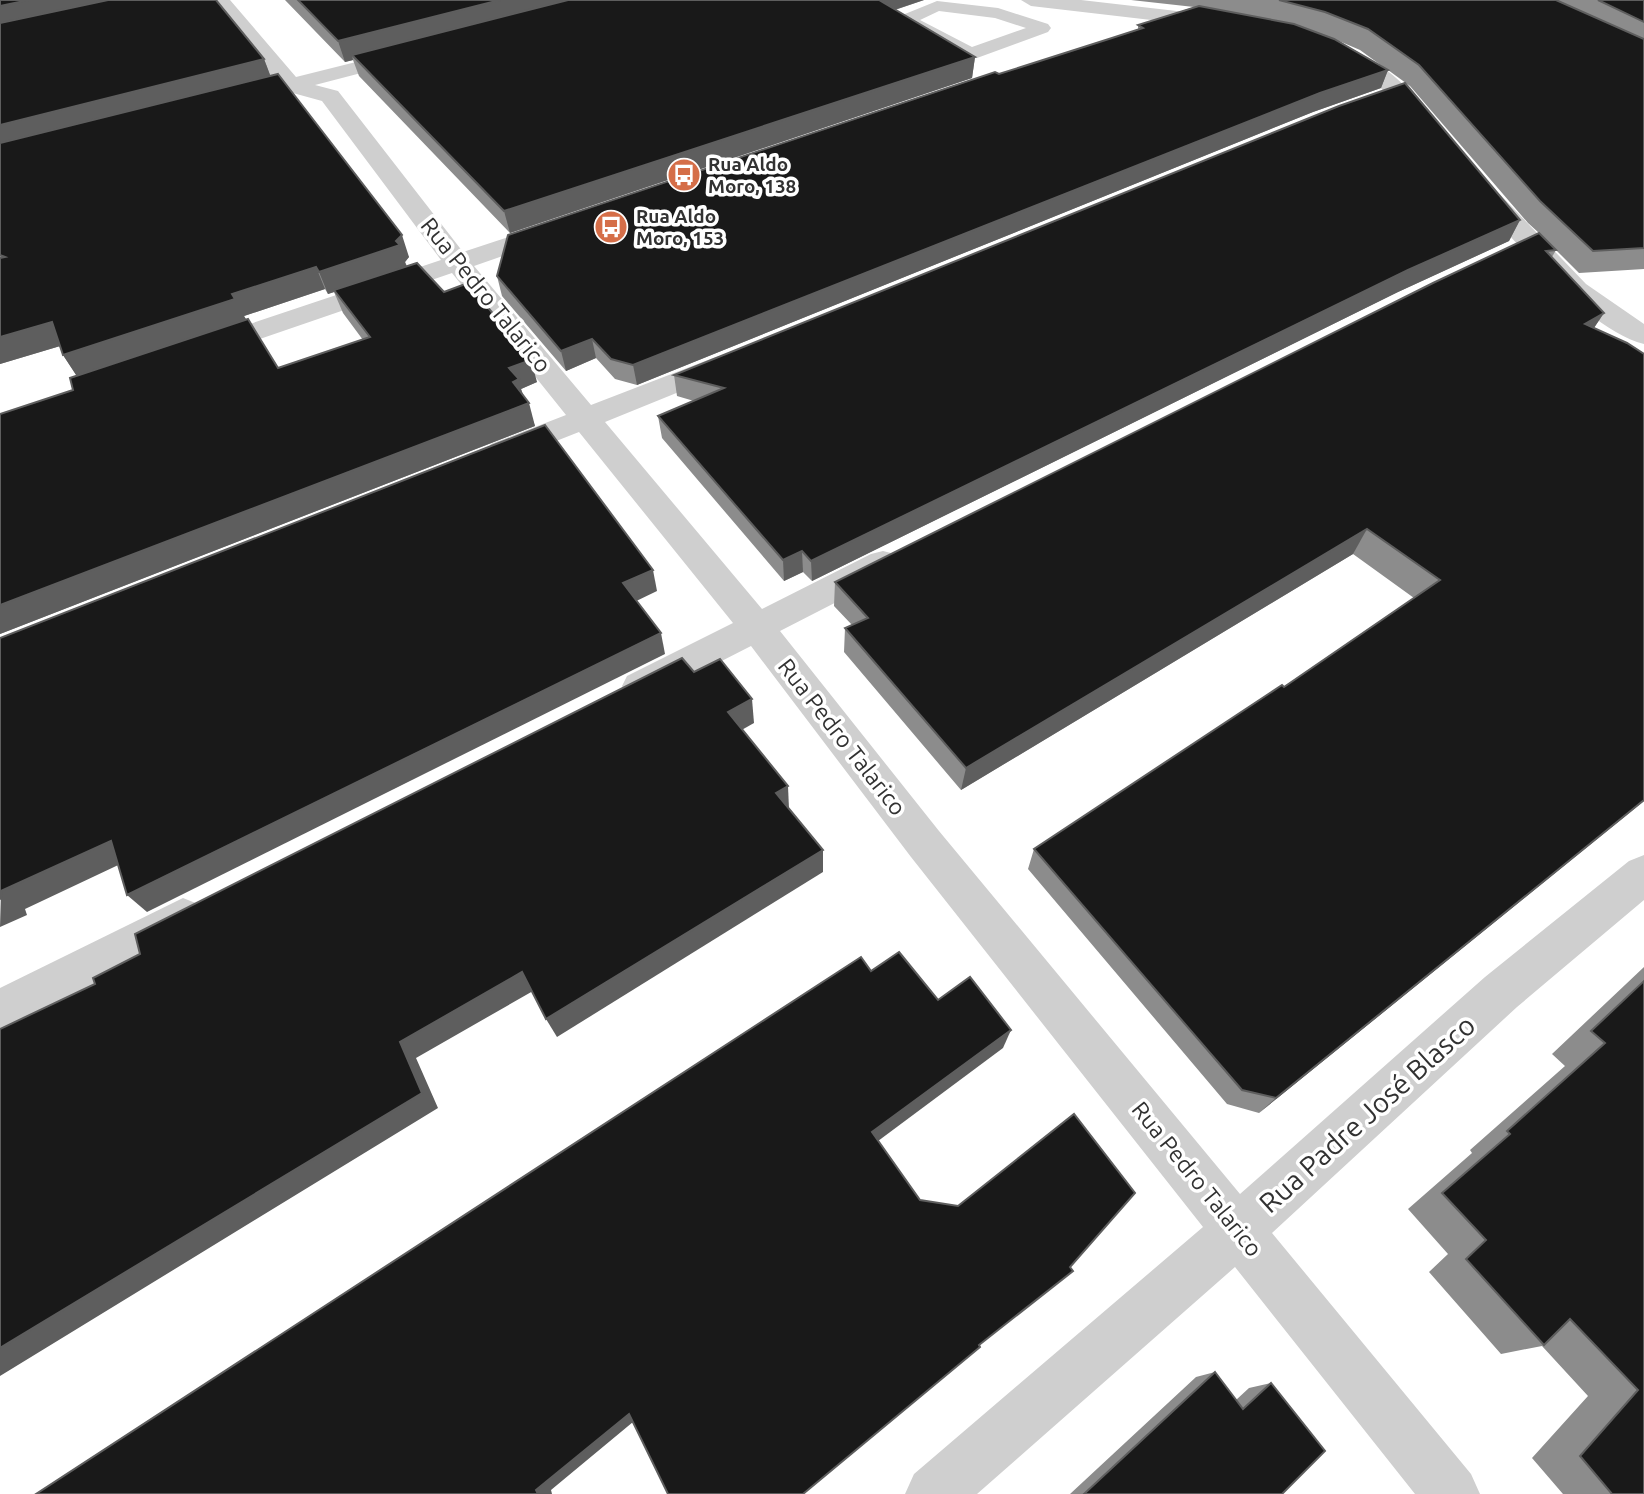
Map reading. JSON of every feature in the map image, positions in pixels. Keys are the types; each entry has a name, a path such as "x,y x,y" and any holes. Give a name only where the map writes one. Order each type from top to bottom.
{"street":[{"path":"219,0 277,88 429,50"},
{"path":"1030,0 1240,25"},
{"path":"1130,34 1182,17"},
{"path":"1318,42 1375,71 1400,92 1447,148"},
{"name":"Rua Pedro Talarico","path":"277,88 330,96 458,264 757,627 925,844 1451,1494"},
{"path":"1368,103 1400,92"},
{"path":"1464,169 1519,249 1605,312 1644,336"},
{"path":"183,356 571,224"},
{"path":"483,459 746,355"},
{"path":"609,702 911,549"},
{"name":"Rua Padre José Blasco","path":"934,1494 1238,1230 1501,992 1644,874"},
{"path":"0,1011 216,901"}],"lane":[{"path":"933,35 1030,0"},
{"path":"937,6 998,13 1042,28 977,53 961,50 906,20 937,6"}],"building":[{"path":"0,0 29,0 0,6"},
{"path":"108,0 216,0 264,59 0,125 0,23"},
{"path":"298,0 500,0 338,41"},
{"path":"568,0 879,0 975,57 504,211 352,55"},
{"path":"1279,0 1556,0 1644,39 1644,248 1593,251 1540,201 1419,65 1368,29 1325,12"},
{"path":"1598,0 1644,0 1644,22"},
{"path":"1199,6 1294,24 1334,39 1388,70 1320,93 633,365 611,359 592,339 561,351 497,276 508,235 995,72 999,74 1143,28 1138,25"},
{"path":"278,74 402,235 396,241 400,245 319,272 316,267 232,294 235,299 63,355 52,322 0,337 0,258 5,257 0,255 0,143"},
{"path":"1405,83 1520,220 1408,270 811,561 802,551 783,560 658,416 724,388 674,375 1339,106"},
{"path":"1539,233 1556,250 1546,251 1604,313 1585,324 1627,343 1644,354 1644,800 1276,1098 1242,1090 1034,849 1282,685 1284,687 1440,580 1367,529 966,768 845,628 868,618 835,582 1433,283"},
{"path":"417,263 444,292 468,283 531,360 509,368 519,379 513,382 529,403 0,605 0,414 73,390 70,378 248,319 278,368 370,337 334,290"},
{"path":"545,425 653,570 623,583 661,633 127,895 111,841 1,891 0,899 0,638"},
{"path":"682,658 694,672 720,659 752,699 728,712 788,786 776,793 823,850 546,1019 522,972 400,1042 422,1093 0,1348 0,1029 95,984 93,978 140,954 135,934"},
{"path":"899,952 938,1000 970,977 1011,1030 872,1132 920,1200 958,1206 1074,1114 1135,1193 1070,1267 1073,1271 979,1345 980,1347 803,1494 668,1494 629,1414 536,1490 538,1494 36,1494 861,957 871,971"},
{"path":"1644,981 1644,1494 1612,1494 1580,1456 1638,1390 1570,1319 1544,1345 1466,1259 1486,1240 1442,1193 1510,1134 1507,1131 1605,1043 1591,1031"},
{"path":"1215,1372 1243,1409 1271,1383 1325,1451 1282,1494 1084,1494"}],"place":[{"name":"Rua Aldo Moro, 138","path":"684,175"},
{"name":"Rua Aldo Moro, 153","path":"611,227"}]}
